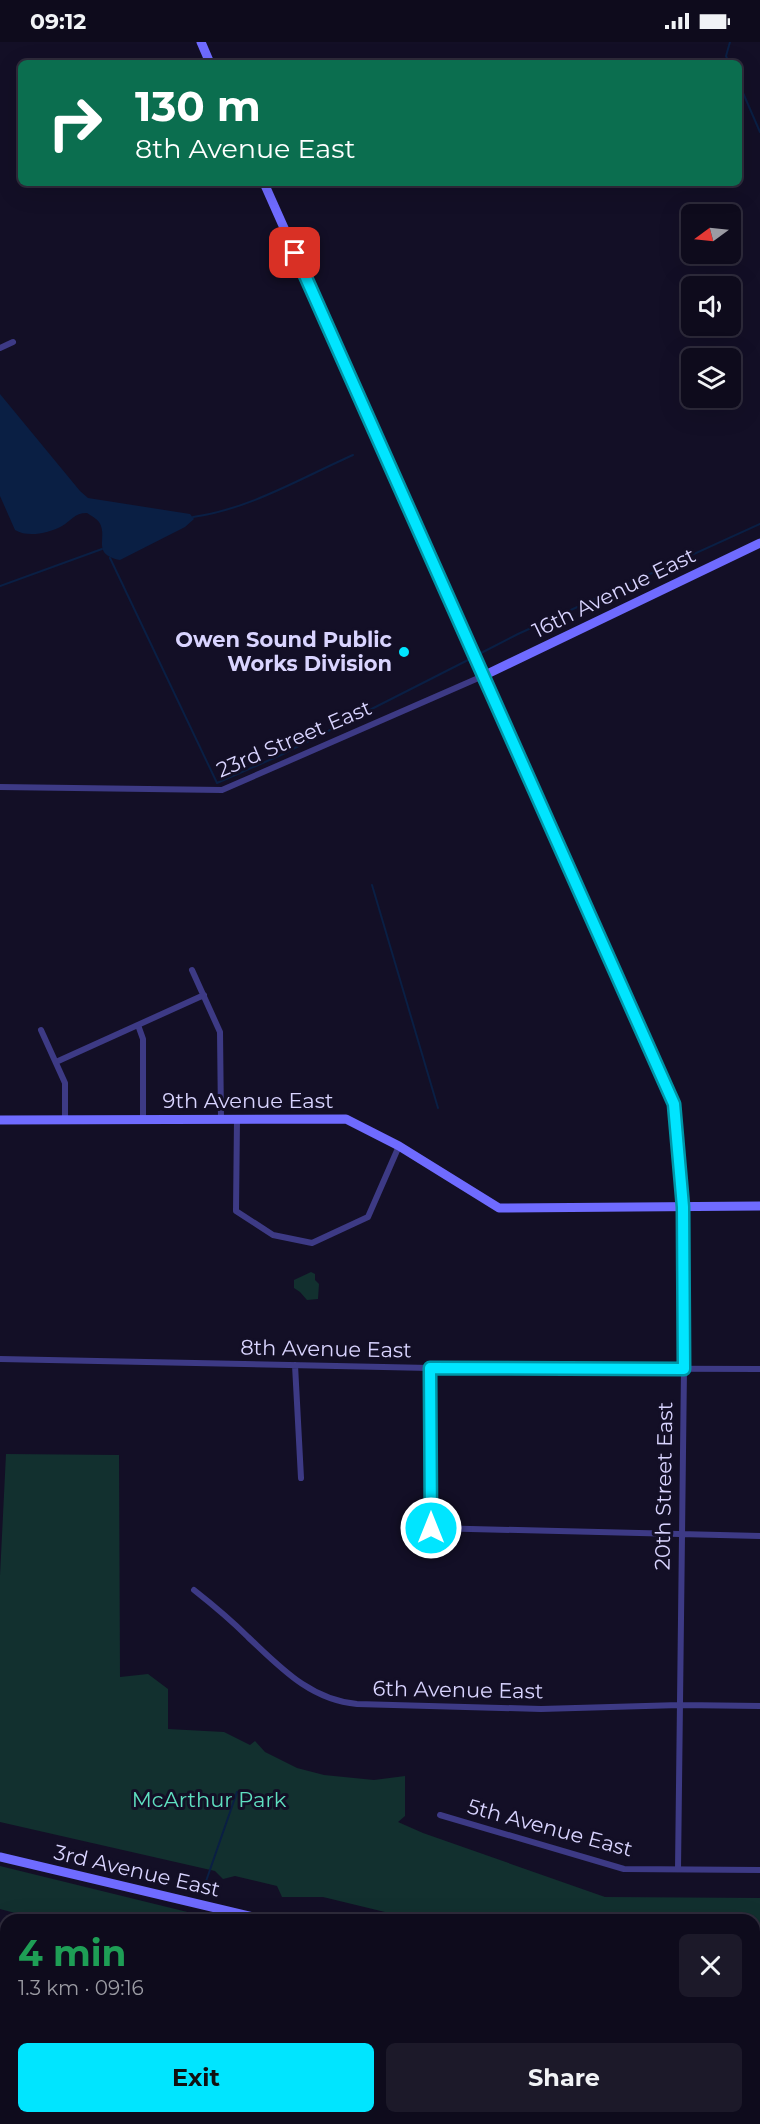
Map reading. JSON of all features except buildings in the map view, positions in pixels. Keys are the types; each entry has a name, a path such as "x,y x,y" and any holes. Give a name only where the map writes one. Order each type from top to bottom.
{"street":[{"path":"201,42 209,60"},
{"name":"20th Street East","path":"265,186 674,1104 683,1207 684,1369 678,1869"},
{"path":"0,348 13,342"},
{"name":"16th Avenue East","path":"483,676 760,543"},
{"name":"23rd Street East","path":"0,787 222,790 483,676"},
{"path":"192,970 220,1032 221,1119"},
{"path":"56,1062 204,995"},
{"path":"138,1025 143,1039 143,1119"},
{"path":"41,1030 65,1083 65,1120"},
{"path":"237,1119 236,1211 273,1235 312,1243 368,1217 399,1146"},
{"name":"9th Avenue East","path":"0,1120 346,1119 399,1146 499,1208 760,1206"},
{"name":"8th Avenue East","path":"0,1359 430,1368 760,1369"},
{"path":"295,1365 301,1478"},
{"path":"430,1368 431,1528 760,1536"},
{"name":"6th Avenue East","path":"194,1590 228,1618 286,1673 310,1690 336,1701 357,1704 541,1709 680,1705 760,1706"},
{"name":"5th Avenue East","path":"440,1815 624,1869 760,1870"},
{"name":"3rd Avenue East","path":"0,1857 241,1914"}],"green space":[{"path":"311,1272 315,1274 315,1280 319,1284 318,1299 307,1300 294,1288 294,1280"},
{"name":"McArthur Park","path":"6,1454 119,1455 120,1677 148,1674 168,1689 168,1729 224,1732 250,1745 255,1741 265,1752 297,1768 324,1775 374,1780 405,1776 405,1816 398,1822 423,1833 605,1897 760,1898 760,1914 393,1914 323,1897 282,1897 277,1886 235,1876 223,1879 215,1871 0,1822 0,1576"},
{"path":"0,1866 196,1914 19,1914 0,1909"}],"water":[{"path":"0,394 88,498 190,514 194,519 185,527 120,560 105,554 102,544 102,528 95,518 87,513 79,514 51,531 26,534 15,530 0,496"}],"waterway":[{"path":"728,60 726,56 730,42"},
{"path":"742,91 760,132"},
{"path":"193,517 255,500 353,455"},
{"path":"481,653 760,524"},
{"path":"0,586 102,549"},
{"path":"110,558 217,783 281,755 468,660"},
{"path":"372,885 438,1108"},
{"path":"204,1887 237,1792"}],"place":[{"name":"Owen Sound Public Works Division","path":"404,652"}],"route":[{"path":"295,253 674,1104 683,1207 684,1369 430,1368 431,1528"}]}
